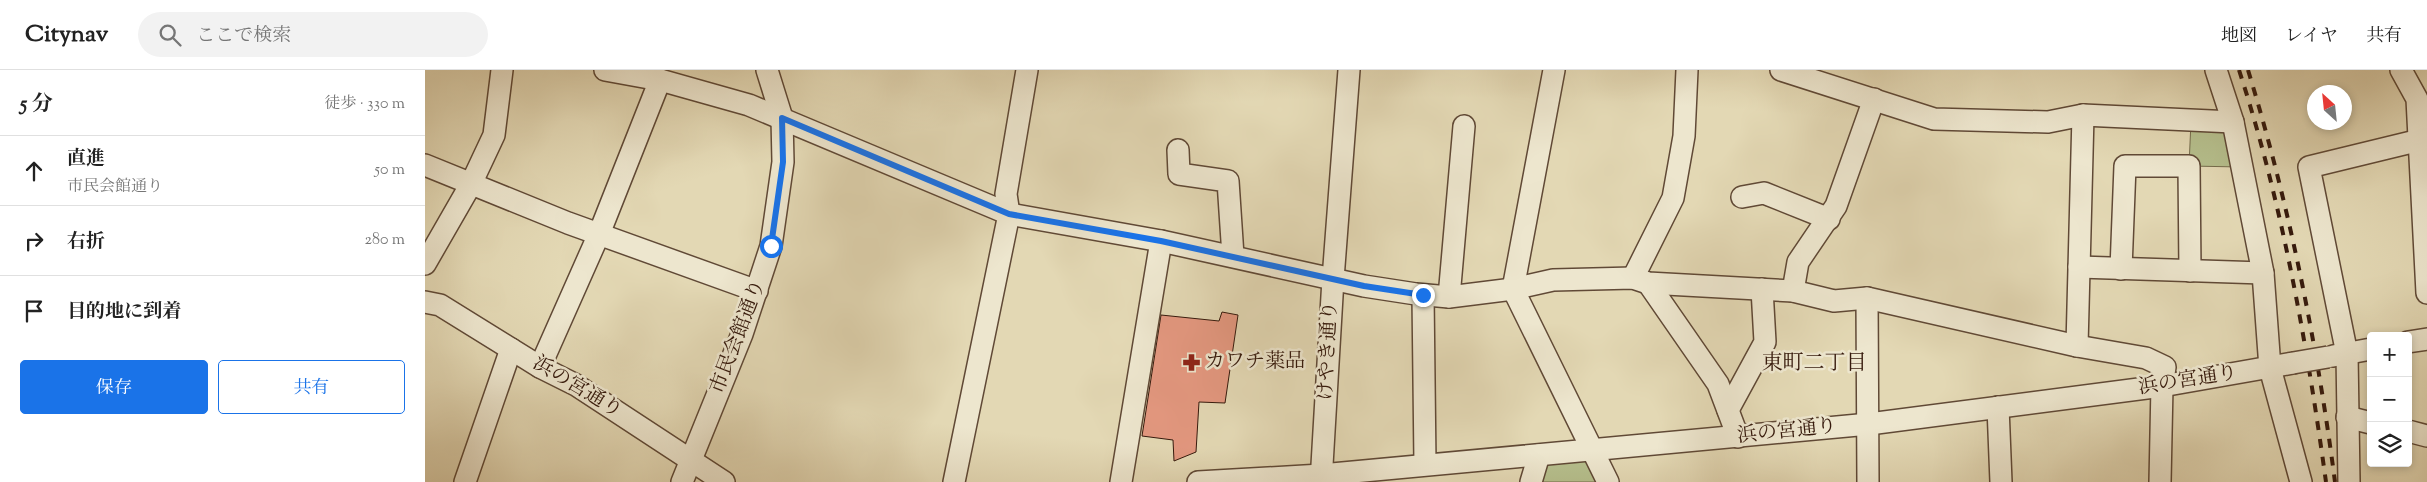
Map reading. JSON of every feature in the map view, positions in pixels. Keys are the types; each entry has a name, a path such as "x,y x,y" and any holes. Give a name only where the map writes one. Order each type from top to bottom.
{"street":[{"path":"425,264 471,184 494,135 502,70"},
{"path":"605,70 661,80 749,105 1009,214 1161,241 1364,286 1449,297 1513,289 1553,280 1640,280 1793,291 1834,301 1867,298 2077,346 2146,358 2165,367 2162,386 2160,482"},
{"name":"市民会館通り","path":"683,482 757,291 771,246 783,162 782,118 767,70"},
{"path":"954,482 1009,214 1005,194 1027,70"},
{"name":"けやき通り","path":"1321,478 1333,279 1349,70"},
{"path":"1554,70 1513,289 1607,482"},
{"path":"1640,280 1673,198 1684,136 1687,70"},
{"path":"1781,70 1933,119 2048,122 2083,115 2233,122"},
{"path":"2216,70 2233,122 2263,273 2270,368 2301,482"},
{"path":"2401,70 2422,98 2420,140 2422,226 2427,293"},
{"path":"541,367 599,234 661,80"},
{"path":"1793,291 1798,262 1829,219 1836,206 1874,99"},
{"path":"2077,346 2083,115"},
{"path":"1449,297 1464,126"},
{"path":"2349,482 2347,417 2309,167 2420,140"},
{"path":"1179,150 1179,174 1228,181 1233,256"},
{"path":"425,166 599,234 757,291"},
{"path":"2121,268 2125,166 2189,166 2190,271"},
{"path":"1742,197 1764,194 1829,219"},
{"path":"1121,482 1161,241"},
{"path":"2079,267 2263,273"},
{"path":"1640,280 1717,384 1738,437"},
{"path":"1727,410 1765,342 1762,289"},
{"path":"1423,295 1425,464"},
{"path":"1867,298 1868,482"},
{"name":"浜の宮通り","path":"425,302 440,305 541,367 576,385 725,482"},
{"path":"2412,341 2427,339"},
{"path":"465,482 511,349"},
{"name":"浜の宮通り","path":"1199,482 1321,478 1425,464 1869,424 2162,386 2367,350"},
{"path":"1998,407 2001,482"},
{"path":"2347,417 2367,422"},
{"path":"2412,433 2427,436"},
{"path":"1531,482 1539,455"}],"green space":[{"path":"2191,121 2233,122 2241,167 2189,166"},
{"path":"1593,450 1608,482 1536,482 1543,461"}],"building":[{"name":"カワチ薬品","path":"1222,312 1238,315 1225,403 1199,402 1196,452 1174,461 1173,440 1142,436 1161,315 1219,321"}],"railway":[{"path":"2239,70 2268,171 2291,274 2326,482"},
{"path":"2248,70 2263,120 2300,274 2320,378 2335,482"}],"place":[{"name":"カワチ薬品","path":"1191,362"}],"district":[{"name":"東町二丁目","path":"1814,364"}],"route":[{"path":"771,246 783,162 782,118 908,173 1009,214 1161,241 1364,286 1423,295"}]}
